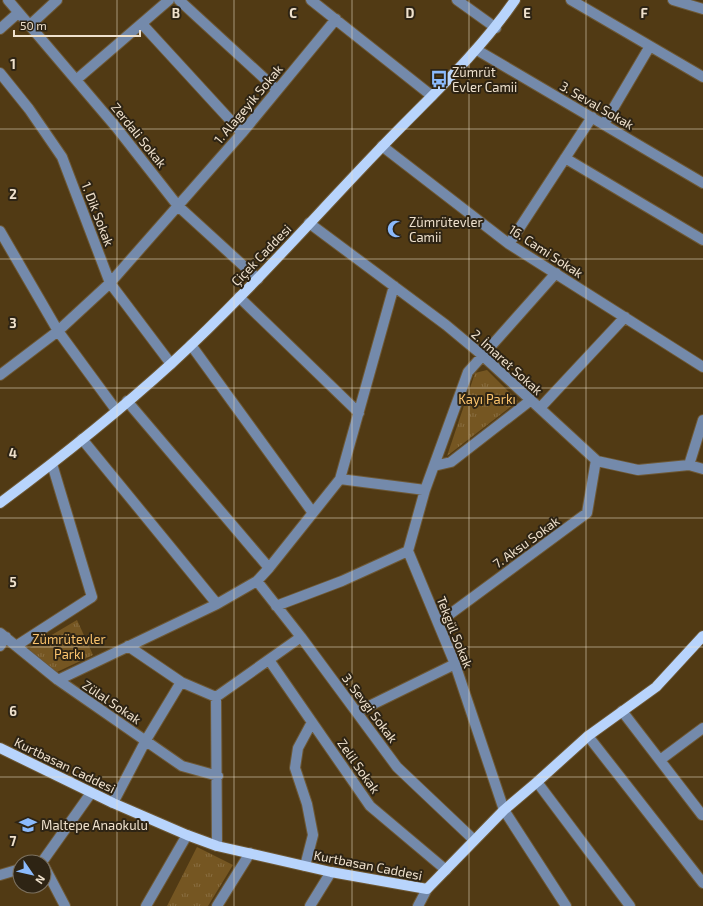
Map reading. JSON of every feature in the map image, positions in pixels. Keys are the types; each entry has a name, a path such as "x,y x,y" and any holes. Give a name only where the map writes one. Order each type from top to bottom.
{"main road":[{"name":"Çiçek Caddesi","path":"0,503 52,464 171,364 258,278 382,146 477,50 496,28 515,0"},
{"name":"Kurtbasan Caddesi","path":"0,748 113,803 187,835 217,846 331,872 428,889 504,810 588,736 656,687 703,636"}],"street":[{"name":"Zerdali Sokak","path":"8,0 76,80 178,206 258,278"},
{"path":"30,25 57,0"},
{"path":"76,80 169,0"},
{"path":"179,0 277,90"},
{"path":"311,0 336,18 432,96"},
{"path":"458,0 496,28"},
{"path":"571,0 703,77"},
{"path":"675,0 703,9"},
{"path":"0,29 18,13"},
{"name":"1. Alageyik Sokak","path":"1,373 58,331 110,283 242,133 336,18"},
{"path":"142,24 242,133"},
{"path":"604,124 650,46"},
{"name":"3. Seval Sokak","path":"477,50 703,183"},
{"name":"1. Dik Sokak","path":"0,73 29,109 62,157 110,283 171,364"},
{"path":"509,244 592,117"},
{"name":"16. Cami Sokak","path":"382,146 509,244 703,367"},
{"path":"565,158 703,240"},
{"name":"2. İmaret Sokak","path":"309,223 446,325 482,355 596,460 638,470 689,465 703,469"},
{"path":"0,231 58,331 116,410"},
{"path":"276,606 342,581 408,551 425,490 468,372 556,273"},
{"path":"58,680 217,604 257,581 269,568 340,479 394,286"},
{"path":"239,297 359,413"},
{"path":"540,408 625,317"},
{"path":"191,344 313,513"},
{"path":"434,466 451,462 531,400"},
{"path":"128,401 269,568"},
{"path":"689,465 703,420"},
{"path":"82,439 217,604"},
{"name":"7. Aksu Sokak","path":"438,623 587,513 596,460"},
{"path":"16,646 92,597 52,464"},
{"path":"340,479 425,490"},
{"name":"Tekgül Sokak","path":"408,551 455,664 504,810 563,904"},
{"name":"3. Sevgi Sokak","path":"257,581 301,637 397,767 474,840"},
{"path":"216,698 301,637"},
{"name":"Zülal Sokak","path":"2,638 16,646 58,680 182,766 218,776"},
{"path":"128,646 181,682 216,698"},
{"name":"Zelil Sokak","path":"269,660 370,806 446,870"},
{"path":"357,712 455,664"},
{"path":"113,803 146,740 181,682"},
{"path":"216,698 218,776 217,846"},
{"path":"622,712 702,815 703,814"},
{"path":"305,866 313,835 307,804 295,768 298,748 312,722"},
{"path":"660,760 703,728"},
{"path":"588,736 703,883"},
{"path":"537,782 630,906"},
{"path":"48,854 91,792"},
{"path":"146,906 187,835"},
{"path":"217,906 250,853"},
{"path":"0,875 12,871"},
{"path":"310,906 331,872"},
{"path":"52,882 64,905"},
{"path":"418,906 428,889"}],"green space":[{"name":"Kayı Parkı","path":"487,370 518,401 447,456 475,373"},
{"name":"Zümrütevler Parkı","path":"77,620 93,655 57,672 28,649"},
{"path":"197,847 233,865 208,906 167,906"}],"place":[{"name":"Zümrüt Evler Camii","path":"439,79"},
{"name":"Zümrütevler Camii","path":"396,229"},
{"name":"Maltepe Anaokulu","path":"28,825"}]}
